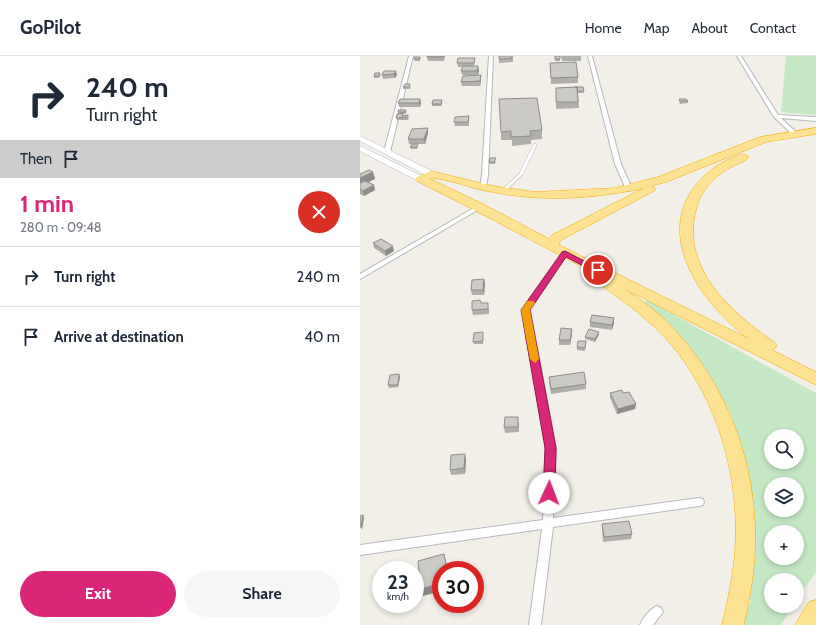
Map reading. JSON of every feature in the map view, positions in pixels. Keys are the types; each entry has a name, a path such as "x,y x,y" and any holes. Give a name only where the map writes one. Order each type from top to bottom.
{"highway":[{"path":"426,177 444,175 483,187 530,194 560,195 629,189 656,182 764,139 816,130"},
{"path":"816,138 780,143 740,158 710,175 694,196 686,220 687,245 698,274 716,301 750,334 816,378"},
{"path":"561,249 686,170"},
{"path":"426,177 561,249 816,378"},
{"path":"426,177 561,249 706,315 718,323 727,334"},
{"path":"561,249 577,263 637,304 667,330 685,351 706,380 717,401 734,448 741,474 744,502 746,532 744,564 740,598 733,625"},
{"path":"806,625 816,610"}],"main road":[{"path":"360,138 388,152 426,177"},
{"path":"360,148 426,177"}],"street":[{"path":"388,152 411,56"},
{"path":"483,187 485,175 491,56"},
{"path":"590,56 618,164 629,189"},
{"path":"739,56 776,116 794,133"},
{"path":"776,116 816,119"},
{"path":"360,277 480,207"},
{"path":"535,625 548,523 551,448 526,310 561,249"},
{"path":"360,550 699,502"},
{"path":"646,625 657,612"}],"lane":[{"path":"502,191 521,174 535,145"}],"green space":[{"path":"786,56 816,56 816,115 781,112"},
{"path":"647,300 816,393 816,572 804,590 804,573 764,573 764,613 789,613 781,625 742,625 750,602 755,518 748,467 731,414 708,373 680,335 644,303"}],"building":[{"path":"444,56 444,57 427,57"},
{"path":"499,56 512,56 512,58 499,59"},
{"path":"555,56 560,56 560,59 555,59"},
{"path":"414,57 420,57 420,59 414,59"},
{"path":"458,58 475,58 474,63 457,63"},
{"path":"576,62 578,77 551,78 550,63"},
{"path":"463,66 478,66 477,71 461,71"},
{"path":"384,71 396,71 394,74 382,75"},
{"path":"375,73 380,73 379,76 374,76"},
{"path":"481,75 480,81 461,82 463,76"},
{"path":"405,84 410,84 409,87 403,87"},
{"path":"577,87 583,87 584,91 578,91"},
{"path":"577,87 578,102 556,102 556,88"},
{"path":"537,98 542,130 530,131 531,136 511,137 511,131 501,132 499,99"},
{"path":"400,99 420,99 419,103 398,103"},
{"path":"679,99 686,99 688,101 680,101"},
{"path":"433,100 442,100 441,104 432,104"},
{"path":"398,110 406,110 405,112 398,112"},
{"path":"403,113 402,116 408,115 408,117 396,118 397,114"},
{"path":"469,116 468,122 454,122 455,117"},
{"path":"428,128 424,139 408,139 412,129"},
{"path":"412,144 418,144 417,147 410,147"},
{"path":"490,158 496,158 494,162 489,162"},
{"path":"369,170 373,172 360,178 360,174"},
{"path":"365,181 374,185 363,191 360,189 360,183"},
{"path":"381,239 393,246 385,251 373,243"},
{"path":"484,279 483,290 471,290 472,280"},
{"path":"480,300 481,303 488,303 488,309 472,310 472,301"},
{"path":"592,315 614,318 612,325 590,322"},
{"path":"561,328 572,329 570,340 559,340"},
{"path":"589,329 599,332 595,339 585,337"},
{"path":"483,332 483,341 473,342 474,333"},
{"path":"578,341 586,341 585,348 577,347"},
{"path":"584,372 586,384 551,389 549,377"},
{"path":"399,374 398,385 388,385 390,375"},
{"path":"622,390 623,393 629,392 636,404 618,409 610,393"},
{"path":"505,417 518,417 518,427 504,427"},
{"path":"465,454 464,468 450,470 451,455"},
{"path":"363,515 361,527 360,527 360,516"},
{"path":"629,521 632,534 604,537 602,524"},
{"path":"444,554 445,561 432,561 432,586 424,588 424,561 418,561"}],"slow traffic":[{"path":"530,303 526,310 535,359"}],"route":[{"path":"549,493 551,448 526,310 565,253 598,270"}]}
